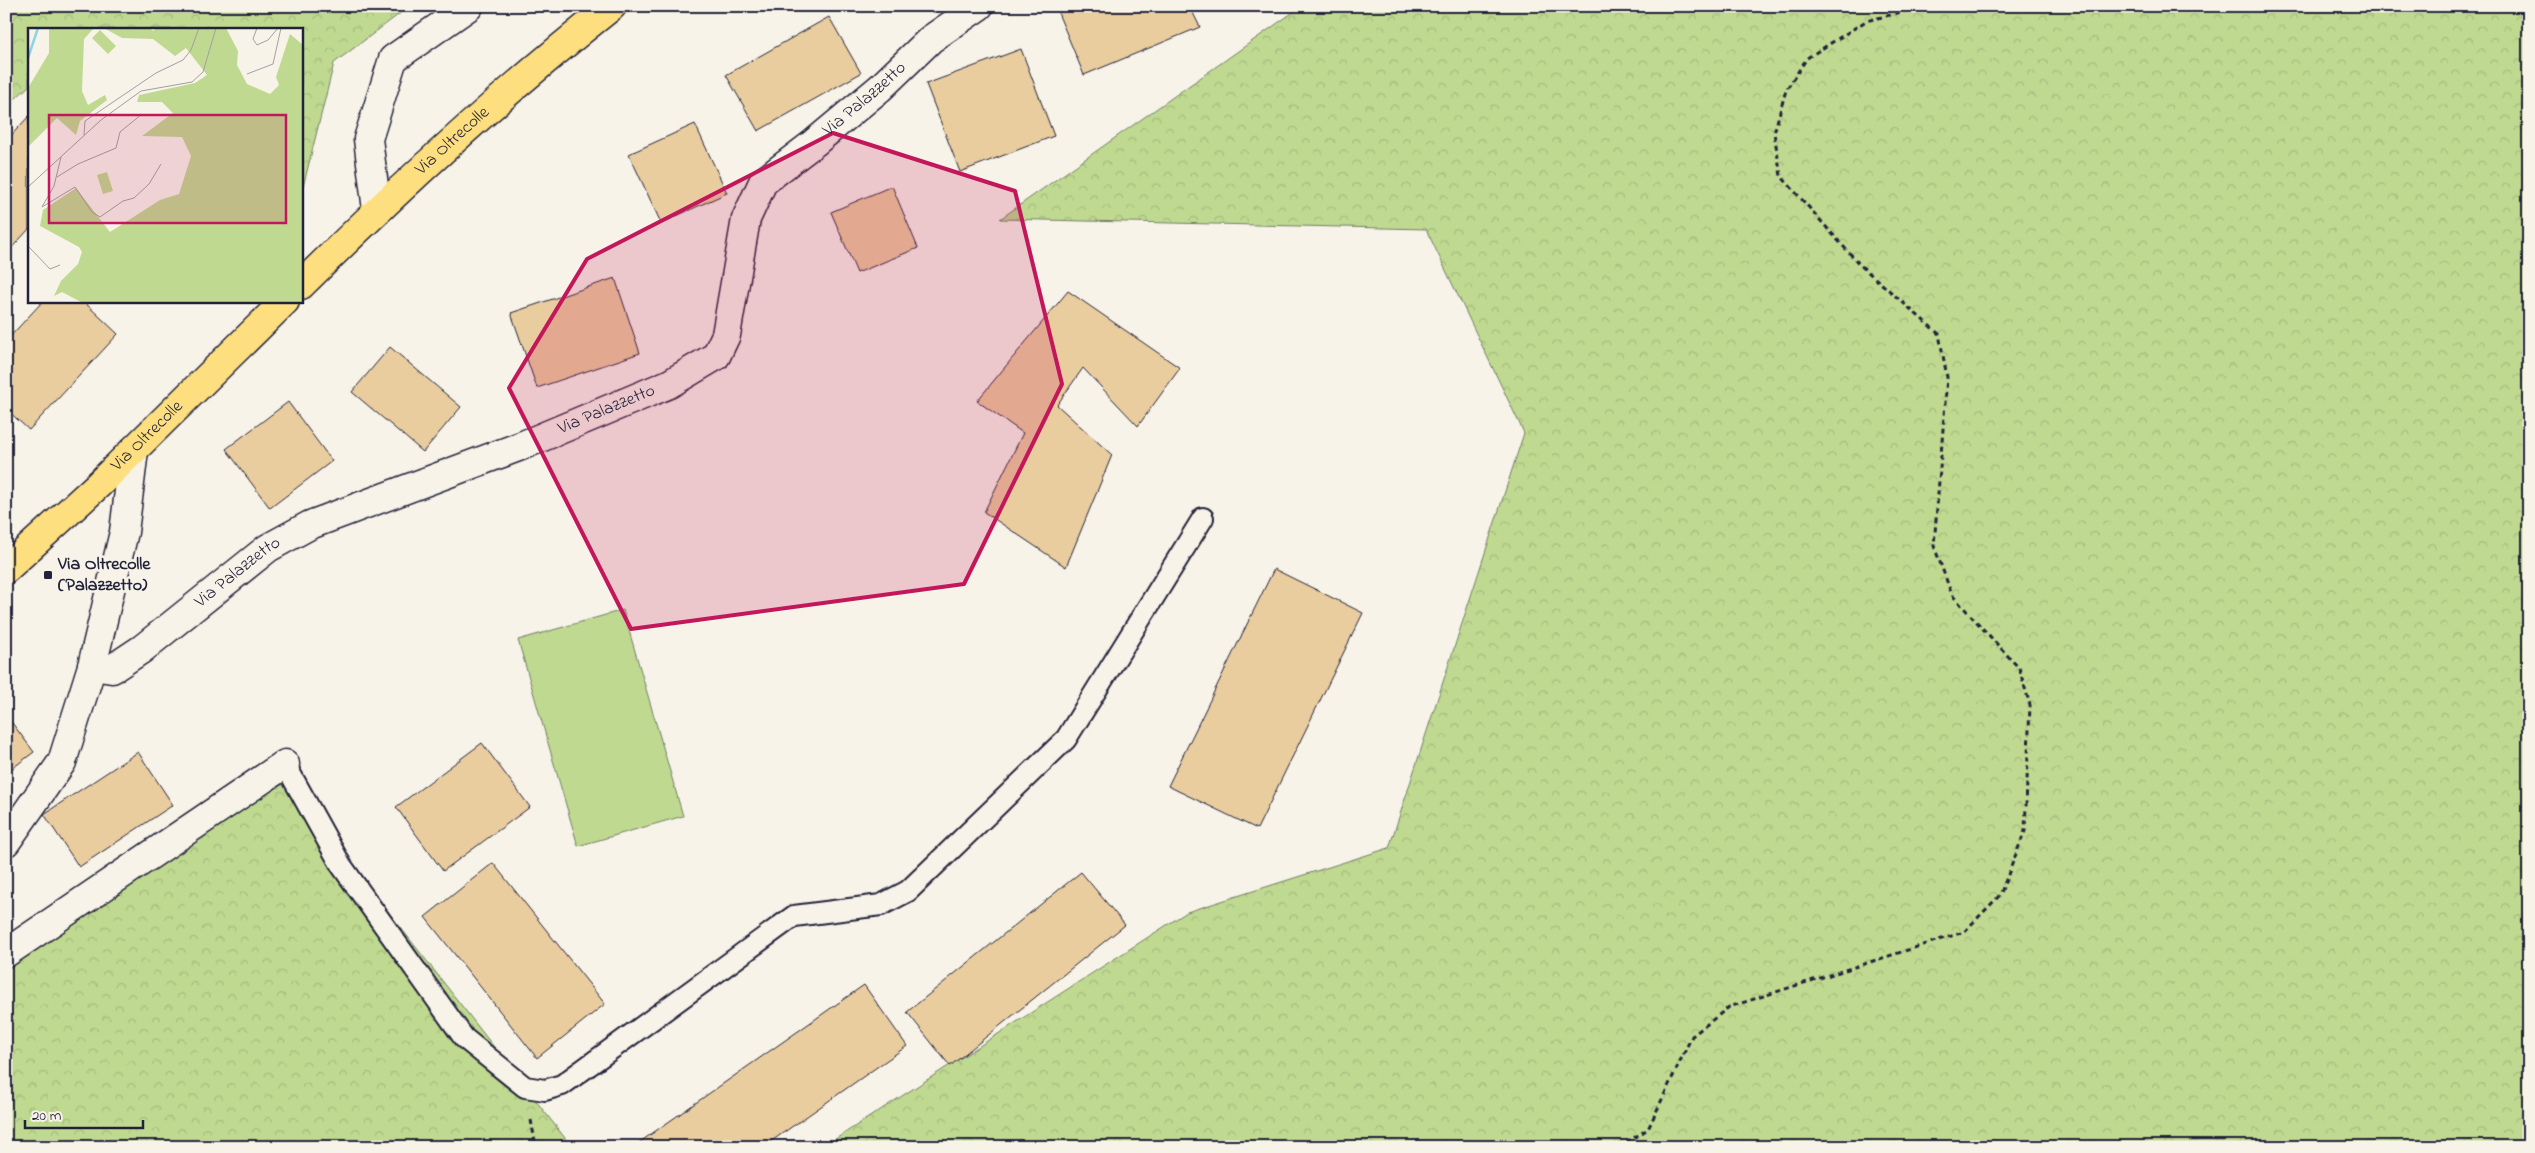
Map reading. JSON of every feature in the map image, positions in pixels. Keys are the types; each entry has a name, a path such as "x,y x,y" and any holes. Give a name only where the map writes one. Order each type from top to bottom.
{"main road":[{"name":"Via Oltrecolle","path":"302,284 377,210 556,50 612,6"},
{"name":"Via Oltrecolle","path":"6,569 134,450 283,302"}],"street":[{"path":"377,210 368,139 393,59 469,6"},
{"name":"Via Palazzetto","path":"92,666 112,669 142,649 268,548 310,525 520,446 669,384 716,356 726,335 746,219 763,182 873,94 931,39 979,6"},
{"path":"6,842 62,762 92,666 124,532 134,450"},
{"path":"6,952 285,764"}],"lane":[{"path":"285,764 341,865 464,1038 525,1087 545,1090 562,1085 794,916 881,905 908,891 1066,739 1203,518"}],"path":[{"path":"1609,1147 1625,1142 1648,1129 1692,1036 1729,1008 1964,932 2000,895 2025,831 2030,705 2019,668 1952,594 1934,546 1947,377 1939,334 1860,265 1782,176 1774,133 1786,90 1808,58 1866,21 1926,6"}],"highlighted area":[{"path":"833,133 1015,191 1062,384 964,584 631,629 509,388 587,259"}],"green space":[{"path":"6,6 410,6 334,63 302,191 302,28 28,28 28,87 6,107"},
{"path":"1302,6 2529,6 2529,1147 823,1147 1187,912 1389,848 1524,433 1426,229 1000,219"},
{"path":"623,610 683,816 578,846 518,640"},
{"path":"287,782 572,1147 6,1147 6,943"}],"building":[{"path":"1073,6 1209,6 1193,13 1200,27 1084,75 1058,13"},
{"path":"829,17 861,73 758,131 726,75"},
{"path":"1021,49 1054,136 960,172 926,84"},
{"path":"28,117 28,230 6,254 6,141"},
{"path":"695,124 727,193 661,223 629,154"},
{"path":"892,186 918,248 857,273 831,212"},
{"path":"615,278 640,353 537,388 511,313"},
{"path":"1068,291 1180,368 1138,426 1083,368 1057,405 1112,455 1066,567 984,512 1023,433 977,401"},
{"path":"42,302 84,302 118,334 29,430 6,409 6,341"},
{"path":"390,347 461,407 423,452 352,392"},
{"path":"288,402 332,461 270,508 226,449"},
{"path":"1274,569 1363,613 1257,829 1168,786"},
{"path":"6,715 34,752 6,773"},
{"path":"482,743 530,807 443,871 396,807"},
{"path":"138,752 173,805 79,867 44,814"},
{"path":"493,863 605,1004 537,1058 425,917"},
{"path":"1081,872 1125,925 950,1066 907,1012"},
{"path":"864,985 907,1046 763,1147 639,1147 637,1144"}],"place":[{"name":"Via Oltrecolle (Palazzetto)","path":"48,575"}]}
